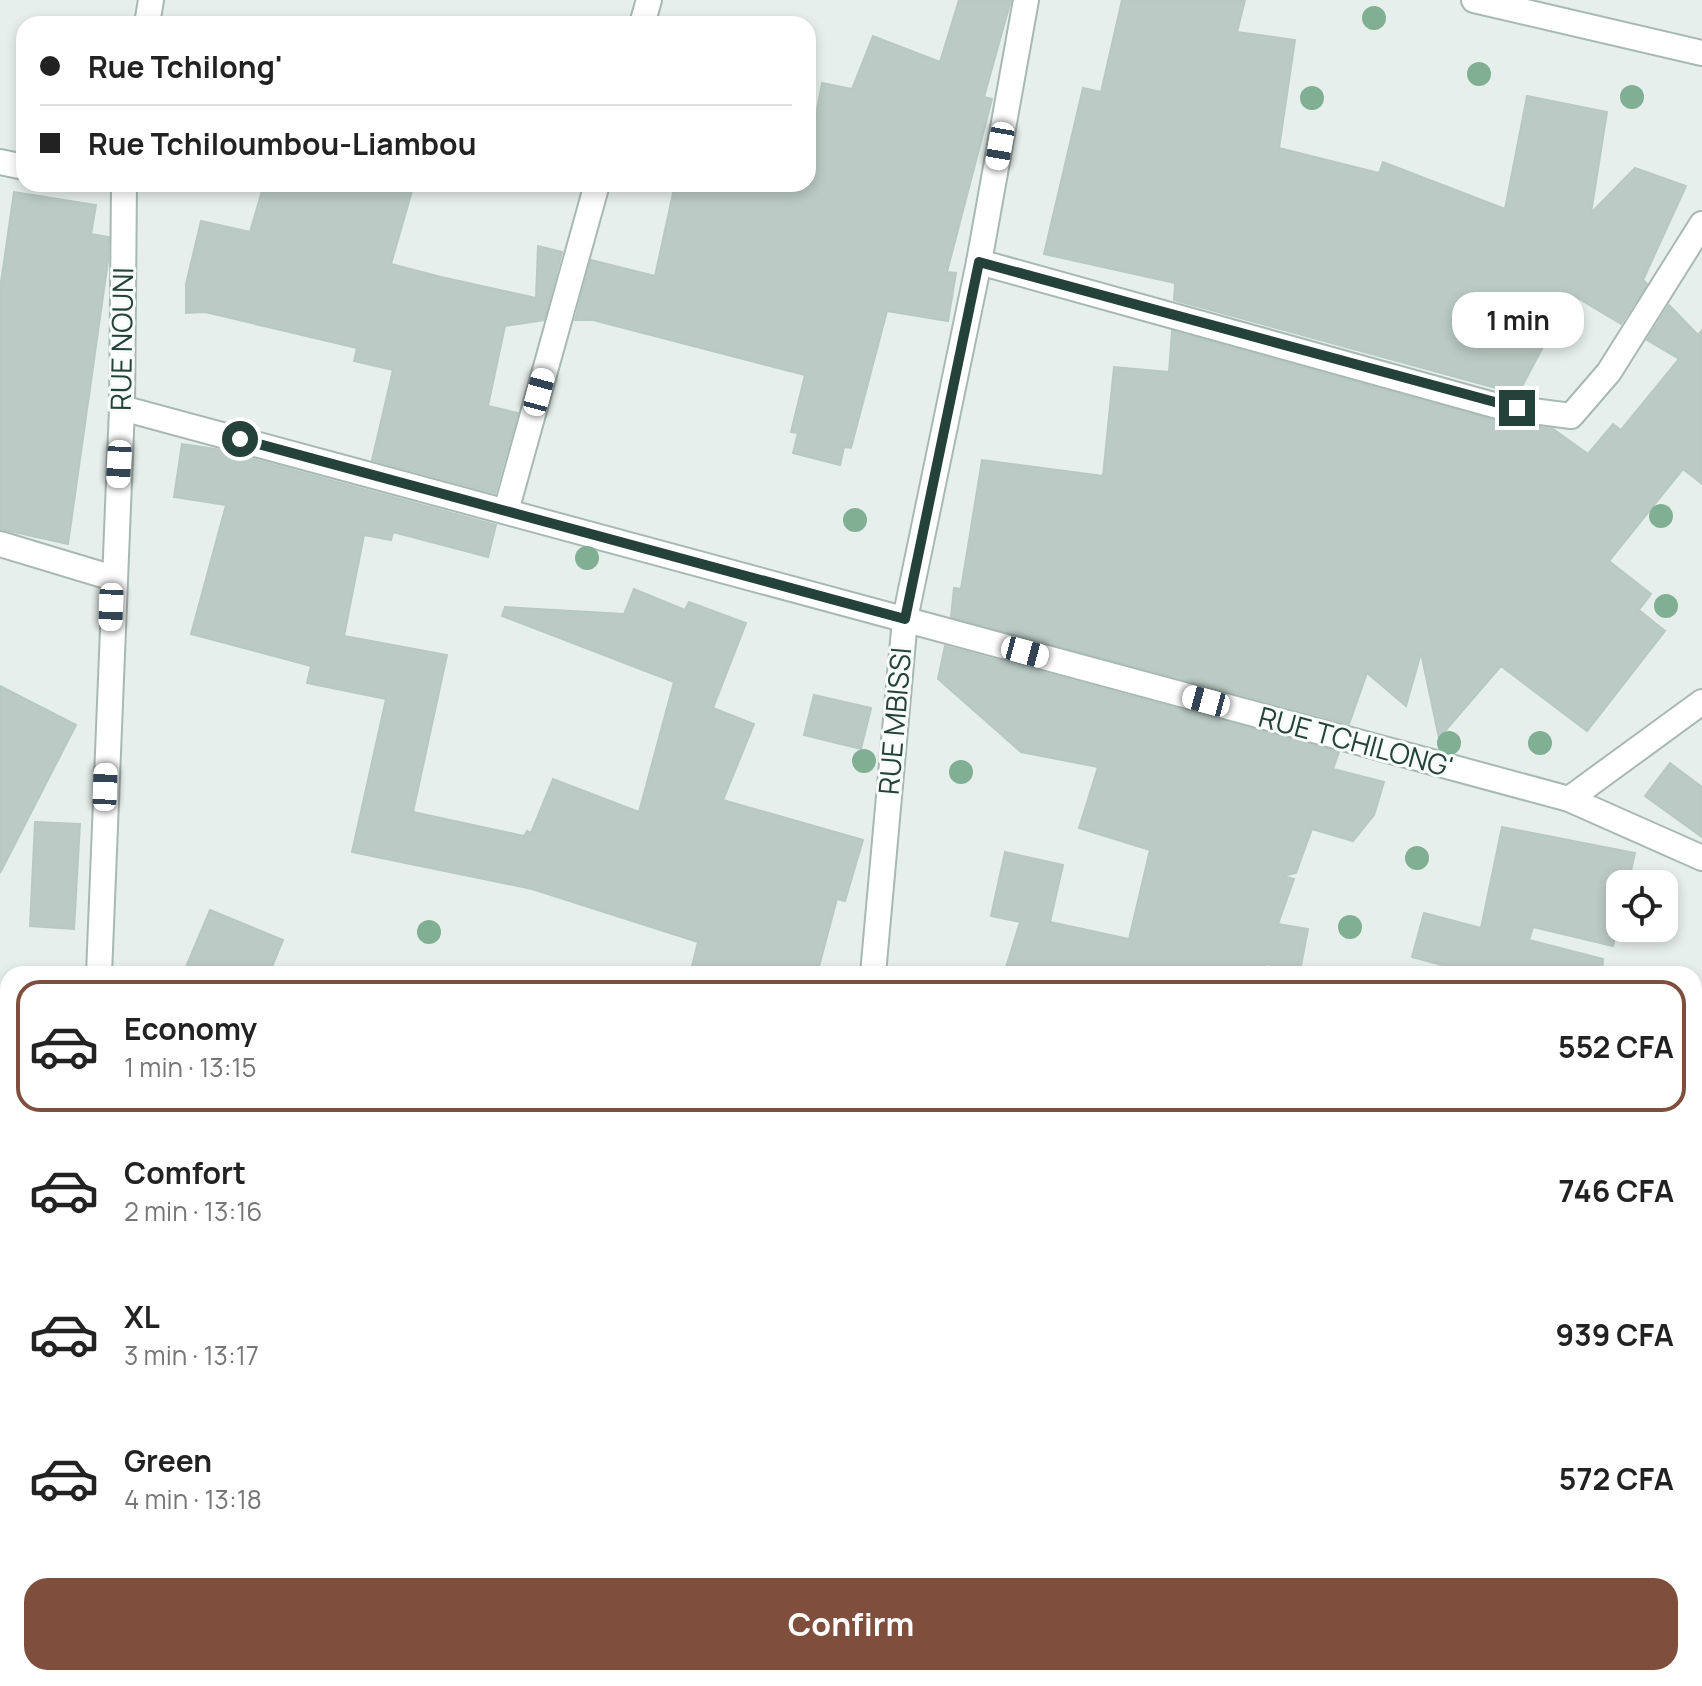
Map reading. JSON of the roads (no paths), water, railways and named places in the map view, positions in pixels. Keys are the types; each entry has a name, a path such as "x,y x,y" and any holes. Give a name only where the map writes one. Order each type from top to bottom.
{"street":[{"name":"RUE MBISSI","path":"874,966 905,619 979,262 1026,0"},
{"path":"1474,0 1702,53"},
{"name":"RUE NOUNI","path":"99,966 122,408 120,192"},
{"path":"506,511 595,192"},
{"path":"979,262 1501,407 1571,416 1609,372 1702,224"},
{"name":"RUE TCHILONG'","path":"122,408 1569,799 1702,858"},
{"path":"0,544 113,578"},
{"path":"1569,799 1702,702"}]}
